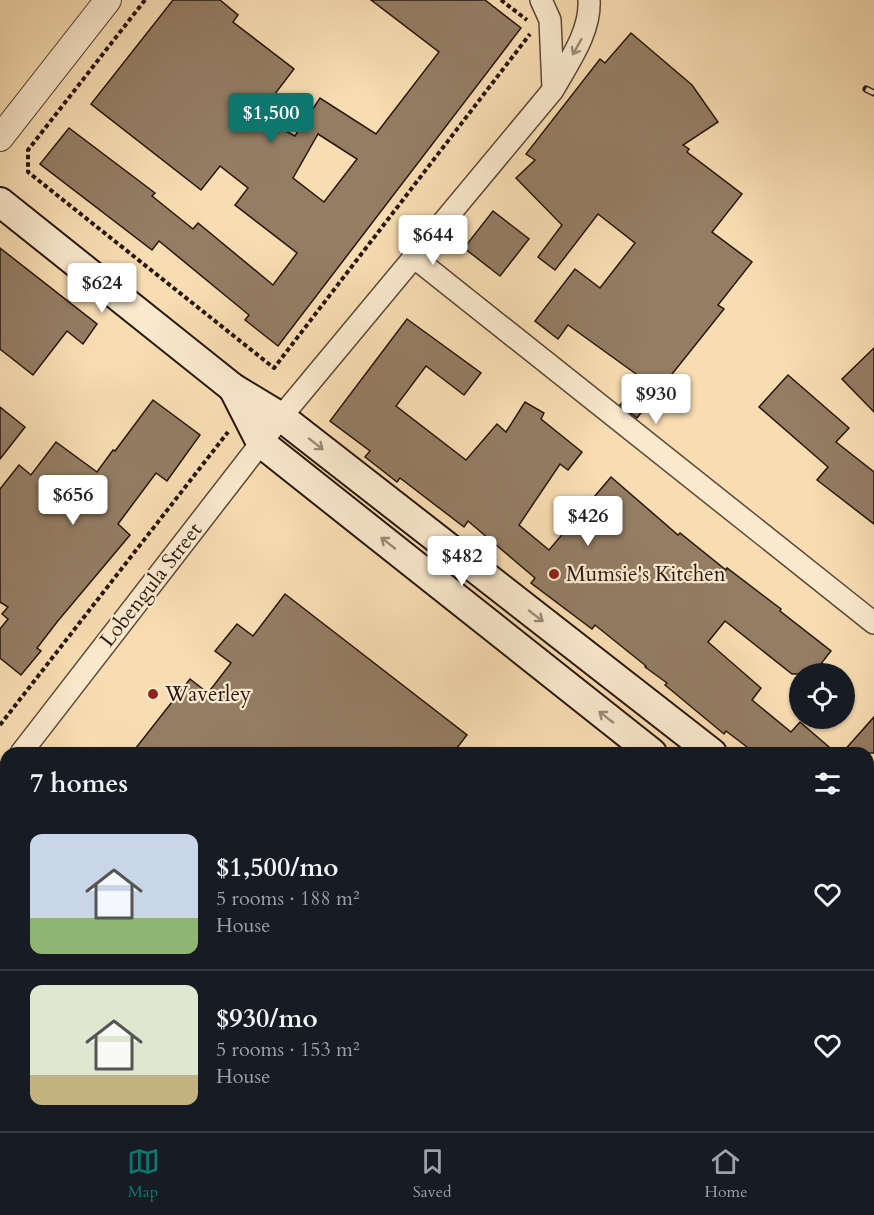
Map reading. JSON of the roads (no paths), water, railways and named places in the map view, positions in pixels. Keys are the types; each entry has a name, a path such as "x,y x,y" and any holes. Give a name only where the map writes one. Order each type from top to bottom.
{"main road":[{"path":"0,202 233,388 281,417 704,747"},
{"path":"233,388 261,443 644,747"}],"street":[{"path":"0,138 108,0"},
{"path":"541,0 550,20 553,90"},
{"name":"Lobengula Street","path":"26,747 281,417 553,90 582,37 590,8 589,0"},
{"path":"415,258 874,623"}],"railway":[{"path":"866,89 874,93"}],"place":[{"name":"Mumsie's Kitchen","path":"554,574"},
{"name":"Waverley","path":"153,694"}]}
